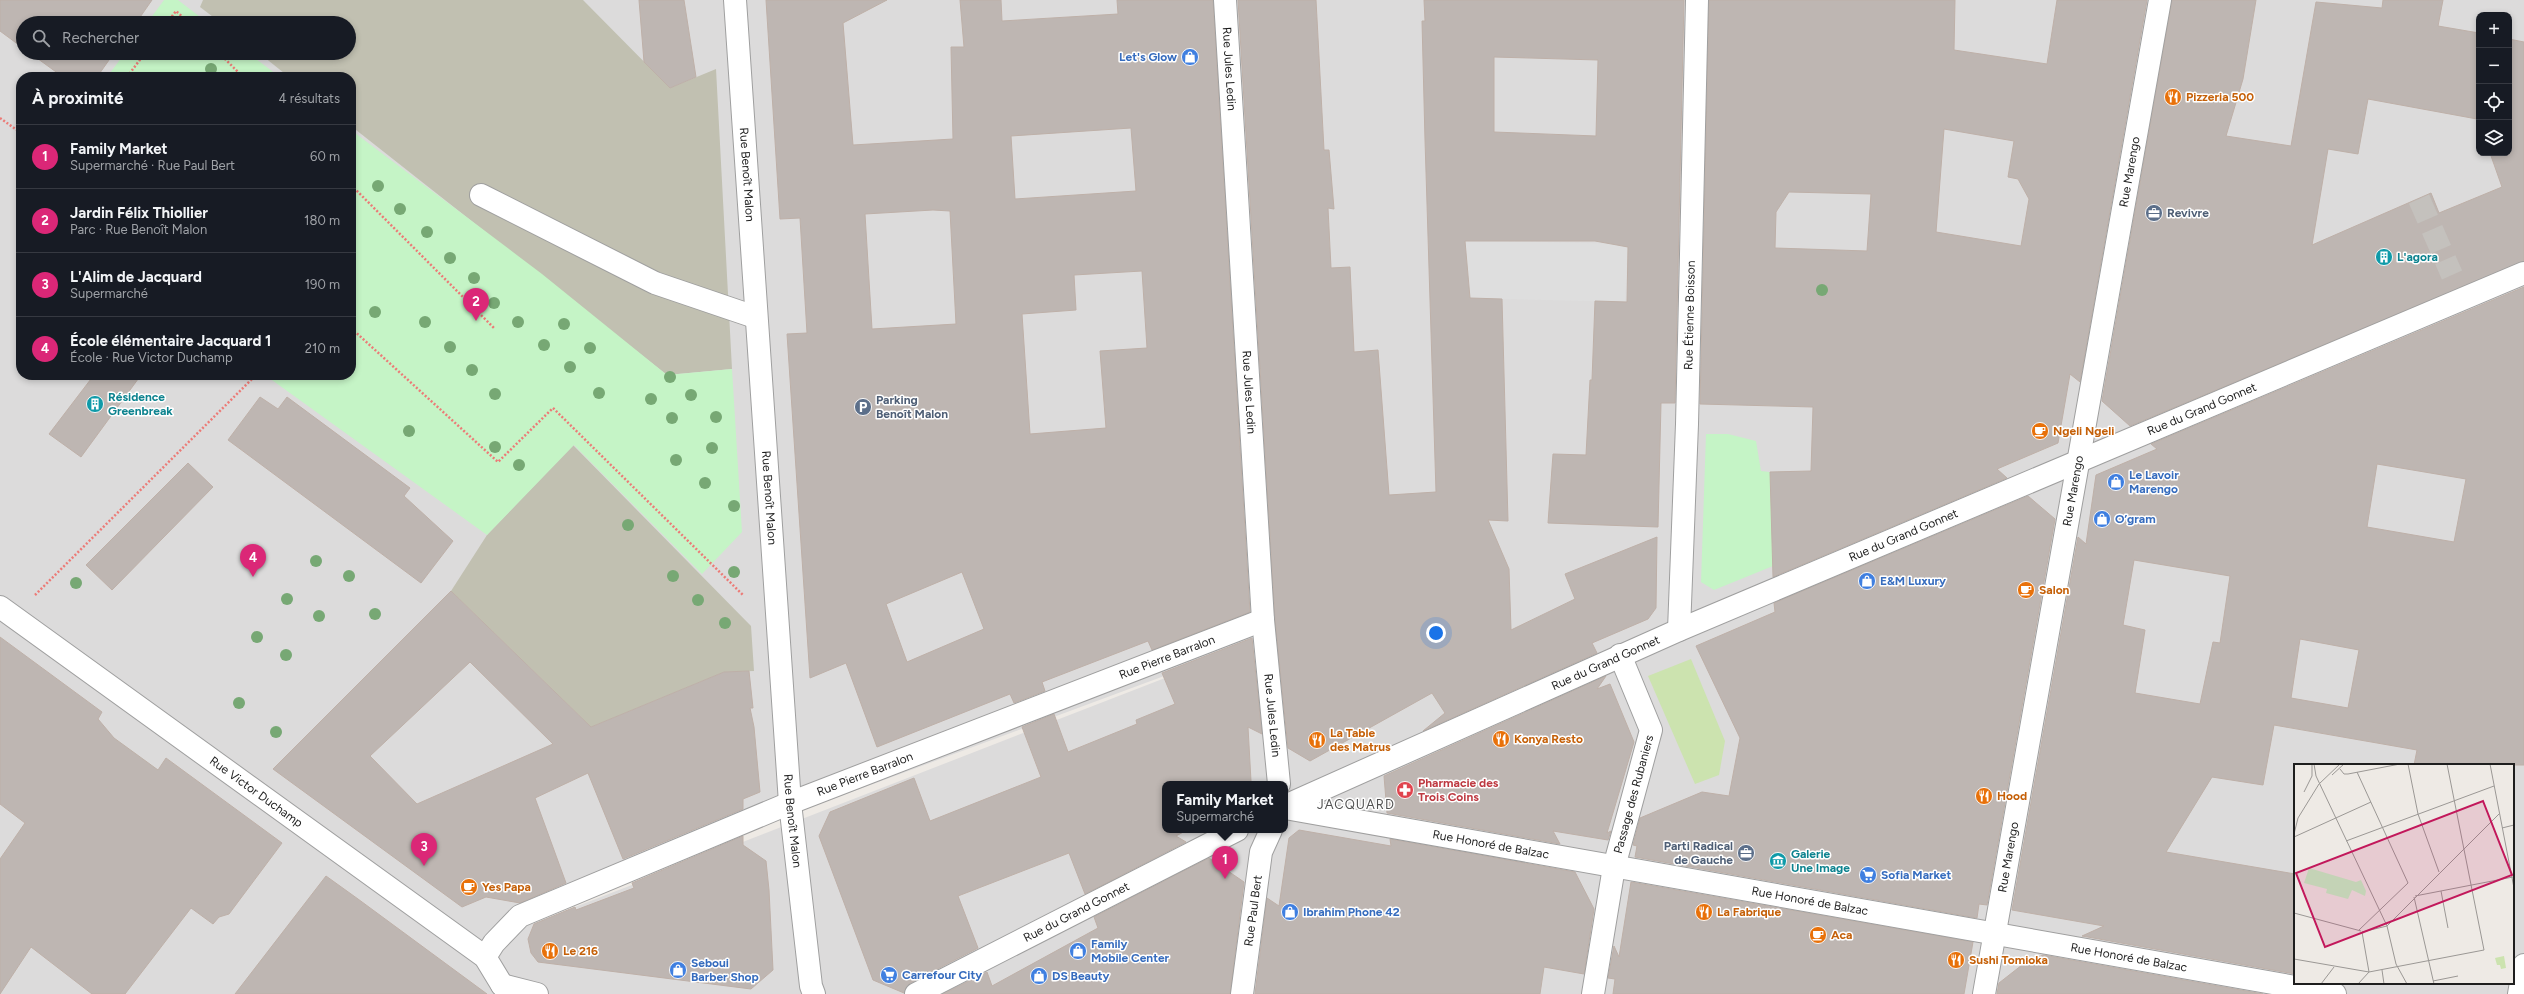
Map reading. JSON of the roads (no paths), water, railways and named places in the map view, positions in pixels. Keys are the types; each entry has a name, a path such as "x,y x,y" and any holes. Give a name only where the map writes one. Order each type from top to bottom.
{"street":[{"name":"Rue Benoît Malon","path":"735,0 755,317 790,803 811,986 814,994"},
{"name":"Rue Jules Ledin","path":"1225,0 1263,620 1279,781"},
{"name":"Rue Étienne Boisson","path":"1679,630 1687,424 1697,0"},
{"name":"Rue Marengo","path":"1984,994 2160,0"},
{"path":"481,195 655,283 755,317"},
{"name":"Rue du Grand Gonnet","path":"1288,806 1620,655 2524,273"},
{"name":"Rue Victor Duchamp","path":"7,612 484,957 500,990"},
{"name":"Rue Pierre Barralon","path":"484,957 494,943 520,916 790,803 1263,620"},
{"name":"Passage des Rubaniers","path":"1593,994 1614,867 1651,730 1620,655"},
{"name":"Rue Honoré de Balzac","path":"1288,808 1614,867 2335,994"},
{"name":"Rue du Grand Gonnet","path":"916,994 1231,833"},
{"name":"Rue Paul Bert","path":"1242,994 1261,852 1270,833"},
{"path":"2519,994 2524,965"},
{"path":"500,990 537,994"}],"tunnel":[{"path":"2419,199 2452,275"}],"place":[{"name":"Let's Glow","path":"1190,57"},
{"name":"Pizzeria 500","path":"2173,97"},
{"name":"Revivre","path":"2154,213"},
{"name":"L'agora","path":"2384,257"},
{"name":"Jardin Félix Thiollier","path":"476,321"},
{"name":"Résidence Greenbreak","path":"95,404"},
{"name":"Parking Benoît Malon","path":"863,407"},
{"name":"Ngeli Ngeli","path":"2040,431"},
{"name":"Le Lavoir Marengo","path":"2116,482"},
{"name":"O’gram","path":"2102,519"},
{"name":"École élémentaire Jacquard 1","path":"253,577"},
{"name":"E&M Luxury","path":"1867,581"},
{"name":"Salon","path":"2026,590"},
{"name":"Konya Resto","path":"1501,739"},
{"name":"La Table des Matrus","path":"1317,740"},
{"name":"Pharmacie des Trois Coins","path":"1405,790"},
{"name":"Hood","path":"1984,796"},
{"name":"Parti Radical de Gauche","path":"1746,853"},
{"name":"Galerie Une Image","path":"1778,861"},
{"name":"L'Alim de Jacquard","path":"424,866"},
{"name":"Sofia Market","path":"1868,875"},
{"name":"Family Market","path":"1225,879"},
{"name":"Yes Papa","path":"469,887"},
{"name":"Ibrahim Phone 42","path":"1290,912"},
{"name":"La Fabrique","path":"1704,912"},
{"name":"Aca","path":"1818,935"},
{"name":"Le 216","path":"550,951"},
{"name":"Family Mobile Center","path":"1078,951"},
{"name":"Sushi Tomioka","path":"1956,960"},
{"name":"Seboui Barber Shop","path":"678,970"},
{"name":"Carrefour City","path":"889,975"},
{"name":"DS Beauty","path":"1039,976"}],"district":[{"name":"JACQUARD","path":"1356,804"}]}
